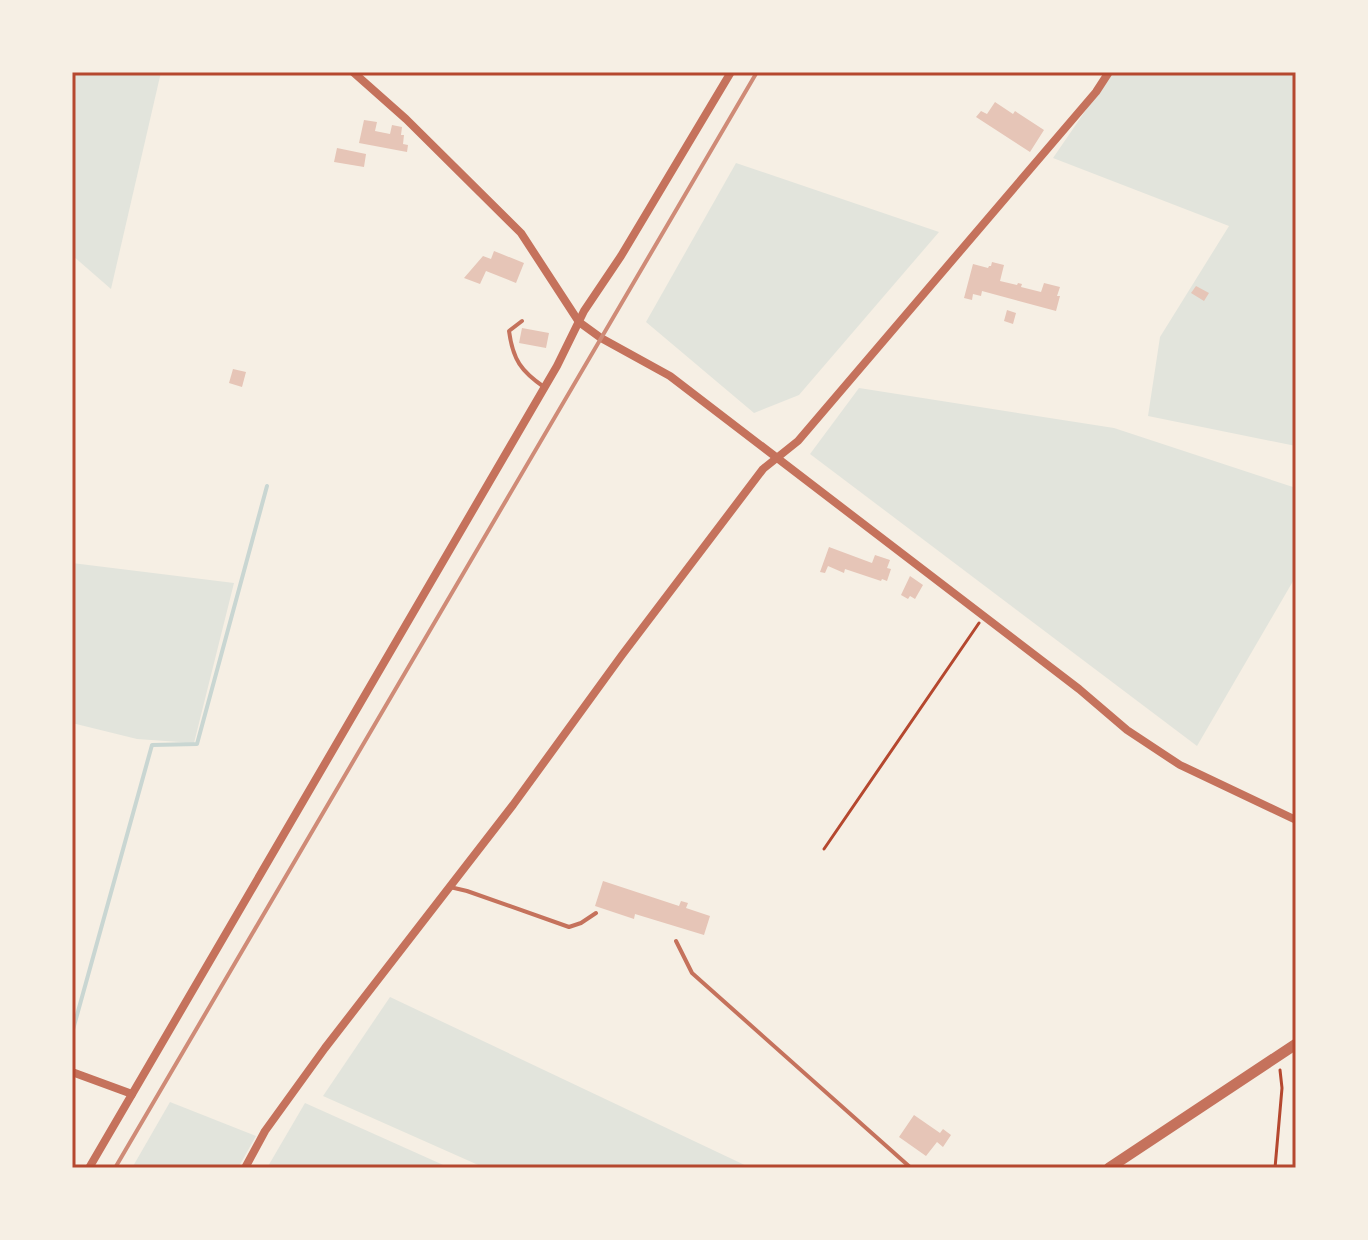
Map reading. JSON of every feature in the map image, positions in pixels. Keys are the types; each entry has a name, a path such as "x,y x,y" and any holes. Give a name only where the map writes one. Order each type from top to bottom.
{"street":[{"path":"353,72 406,119 521,233 579,322 601,338 670,376 1079,689 1127,730 1180,765 1296,820"},
{"path":"89,1168 557,366 584,311 621,256 731,72"},
{"path":"245,1168 265,1131 325,1048 513,805 763,469 798,441 853,378 1096,92 1109,72"},
{"path":"1109,1168 1296,1044"},
{"path":"72,1072 132,1094"}],"lane":[{"path":"522,321 509,331 512,350 526,375 544,387"},
{"path":"450,887 569,927 596,913"},
{"path":"676,941 692,973 911,1168"}],"path":[{"path":"824,849 983,617"},
{"path":"1275,1168 1282,1088 1279,1055"}],"shaded area":[{"path":"72,72 161,72 111,289 72,255"},
{"path":"1112,72 1296,72 1296,446 1148,416 1160,337 1229,226 1053,158"},
{"path":"736,163 939,232 799,395 754,413 646,322"},
{"path":"859,388 1114,428 1296,488 1296,576 1197,746 810,454"},
{"path":"72,563 234,583 194,743 137,739 72,723"},
{"path":"390,997 751,1168 485,1168 323,1096"},
{"path":"170,1102 256,1136 238,1168 132,1168"},
{"path":"305,1103 450,1168 267,1168"}],"building":[{"path":"995,102 1044,130 1030,152 976,117 981,111 987,114"},
{"path":"364,120 377,122 375,131 390,134 392,125 402,127 401,135 404,135 403,144 408,145 407,152 359,143"},
{"path":"337,148 366,154 364,167 334,162"},
{"path":"494,251 524,263 516,283 486,271 480,284 464,278 483,256 491,259"},
{"path":"992,262 1004,265 1000,281 1022,284 1021,287 1041,292 1044,283 1060,287 1056,311 982,291 981,296 973,294 972,300 964,298 973,264 988,268"},
{"path":"1196,286 1209,293 1204,301 1191,293"},
{"path":"1007,310 1016,313 1013,324 1004,321"},
{"path":"522,328 549,333 546,348 519,343"},
{"path":"233,369 246,372 242,387 229,383"},
{"path":"829,547 872,563 875,555 890,560 887,581 845,569 844,573 828,566 825,573 820,572"},
{"path":"910,576 923,585 915,599 901,595"},
{"path":"603,881 679,906 681,901 688,903 686,908 710,916 704,935 635,914 634,919 595,906"},
{"path":"914,1115 940,1133 943,1129 951,1135 943,1147 937,1142 926,1156 899,1137"}],"waterway":[{"path":"72,1033 152,745 197,744 267,486"}],"railway":[{"path":"115,1168 757,72"}]}
